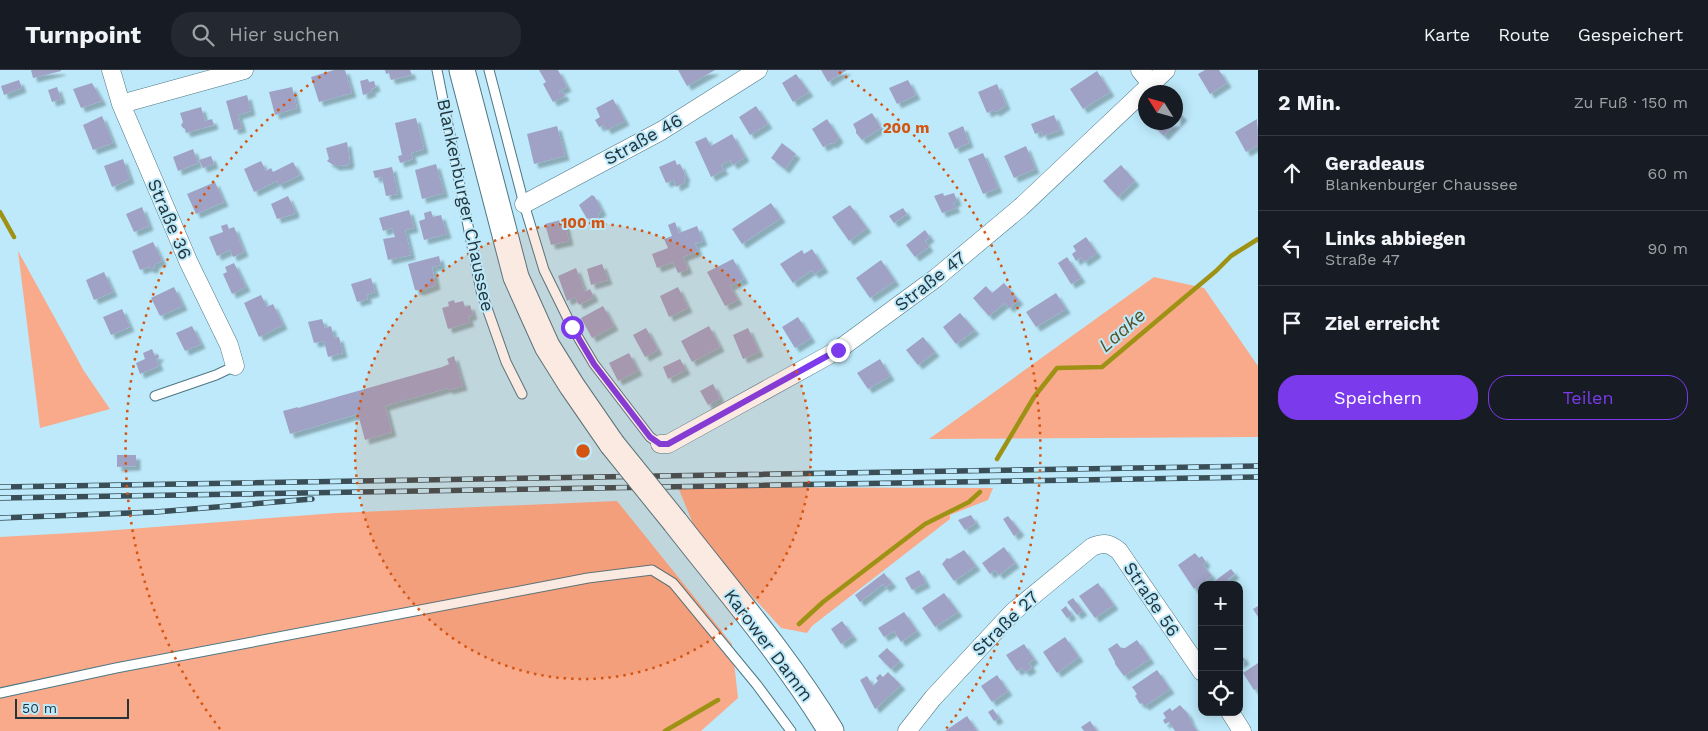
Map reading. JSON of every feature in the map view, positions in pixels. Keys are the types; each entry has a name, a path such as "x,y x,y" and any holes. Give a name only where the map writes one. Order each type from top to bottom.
{"main road":[{"name":"Blankenburger Chaussee","path":"462,70 516,277 547,346 612,444 705,560"},
{"name":"Karower Damm","path":"705,560 783,660 814,703 831,731"}],"street":[{"name":"Straße 36","path":"110,70 121,104 189,263 229,345 235,366"},
{"path":"121,104 244,70"},
{"name":"Straße 46","path":"524,204 661,130 758,70"},
{"path":"1140,70 1152,85"},
{"name":"Straße 47","path":"1152,85 1166,70"},
{"name":"Straße 47","path":"660,444 668,444 838,350 936,278 1021,207 1138,98"},
{"name":"Straße 27","path":"907,731 933,698 1013,612 1092,547 1102,543 1109,544 1119,551"},
{"name":"Straße 56","path":"1119,551 1201,671"},
{"path":"1233,716 1242,731"}],"lane":[{"name":"Blankenburger Chaussee","path":"437,70 481,291 506,362 522,394"},
{"path":"490,70 524,204 544,270 572,327 594,364 650,437 660,444"},
{"path":"155,396 216,375 235,366"},
{"path":"0,693 116,668 588,578 652,570 673,583 757,685 791,731"}],"shaded area":[{"path":"18,251 84,371 110,409 40,428"},
{"path":"1154,277 1204,288 1258,366 1258,437 929,439"},
{"path":"678,487 993,488 988,500 950,515 950,519 812,626 807,633 781,628 698,536"},
{"path":"617,501 732,644 738,698 701,731 0,731 0,537 336,513"}],"building":[{"path":"31,70 61,70 61,71 33,78"},
{"path":"334,70 345,70 352,93 319,102 311,77"},
{"path":"385,70 410,70 412,75 391,80 389,73 386,74"},
{"path":"539,70 558,70 567,87 559,91 560,93 562,91 565,96 553,102 543,84 546,82"},
{"path":"678,70 715,70 687,86"},
{"path":"821,70 847,70 828,82"},
{"path":"1205,70 1219,70 1227,83 1210,94 1198,74"},
{"path":"1097,71 1110,92 1083,109 1070,89"},
{"path":"796,74 809,92 793,102 782,83"},
{"path":"368,79 369,82 374,81 376,87 371,89 372,92 363,95 360,81"},
{"path":"19,80 22,88 4,95 1,86"},
{"path":"908,80 916,95 897,104 889,88"},
{"path":"92,83 102,101 81,108 73,89"},
{"path":"997,84 1006,105 996,112 993,110 987,113 978,92"},
{"path":"57,87 61,99 52,102 48,90"},
{"path":"292,87 297,108 275,115 269,92"},
{"path":"247,95 251,111 238,115 242,128 234,130 226,101"},
{"path":"613,99 625,121 607,130 604,125 599,127 595,120 600,117 596,108"},
{"path":"756,106 768,124 750,135 739,117"},
{"path":"201,107 205,121 212,119 214,125 186,133 181,125 183,122 180,113"},
{"path":"872,113 881,128 862,140 856,133 853,124"},
{"path":"1054,115 1060,130 1043,136 1041,131 1035,134 1031,124"},
{"path":"102,116 113,143 93,150 83,125"},
{"path":"416,118 424,149 411,153 413,159 400,163 398,156 402,155 395,123"},
{"path":"827,119 839,138 833,144 831,143 823,147 812,129"},
{"path":"1257,119 1258,145 1246,152 1235,132"},
{"path":"557,126 565,156 534,164 527,134"},
{"path":"963,126 969,143 955,149 948,133"},
{"path":"1158,130 1170,130 1164,136"},
{"path":"732,134 745,157 733,165 730,160 721,165 724,170 711,177 695,142 706,137 711,146"},
{"path":"347,142 350,162 348,165 335,166 327,161 329,159 326,148"},
{"path":"782,143 796,154 785,169 771,158"},
{"path":"1026,146 1035,169 1014,178 1004,156"},
{"path":"193,149 198,163 178,171 173,157"},
{"path":"983,153 998,188 983,194 968,159"},
{"path":"211,156 214,164 203,168 199,160"},
{"path":"123,159 130,179 112,187 104,166"},
{"path":"675,160 677,165 680,164 686,177 684,179 685,182 676,187 674,180 666,183 659,167"},
{"path":"261,161 266,171 271,168 273,172 293,162 300,175 279,185 277,181 254,192 244,169"},
{"path":"436,164 444,193 422,199 415,170"},
{"path":"1121,165 1135,181 1118,197 1103,181"},
{"path":"392,167 398,194 386,196 382,177 375,178 373,171"},
{"path":"215,182 224,202 196,214 187,194"},
{"path":"943,193 944,196 954,193 957,201 953,203 956,208 942,213 934,196"},
{"path":"592,195 602,211 598,214 599,217 590,221 579,205"},
{"path":"288,196 295,211 294,214 277,219 271,204"},
{"path":"771,203 781,218 742,244 732,229"},
{"path":"850,205 867,228 849,241 832,217"},
{"path":"142,207 149,226 134,232 126,214"},
{"path":"903,208 907,214 894,223 889,216"},
{"path":"409,210 414,228 405,230 411,255 388,260 383,239 395,237 392,228 383,231 379,218"},
{"path":"431,211 433,217 441,215 447,234 424,240 419,221 425,219 424,213"},
{"path":"564,219 569,241 551,245 545,224"},
{"path":"675,222 679,233 697,226 703,241 695,244 698,251 683,257 688,269 678,273 673,262 657,268 652,254 668,248 664,239 672,236 668,225"},
{"path":"227,224 229,229 234,227 244,252 233,257 230,250 217,256 209,237 223,232 221,226"},
{"path":"925,230 930,237 925,241 929,247 915,257 906,245"},
{"path":"1086,237 1097,253 1084,262 1081,257 1076,261 1072,254 1076,251 1073,246"},
{"path":"153,242 162,261 155,264 154,268 148,267 140,270 132,251"},
{"path":"812,249 824,268 814,274 812,270 793,283 780,264 802,250 804,254"},
{"path":"439,256 441,265 432,267 436,285 420,291 415,290 408,264"},
{"path":"1067,257 1081,278 1071,284 1058,263"},
{"path":"733,259 744,279 730,286 738,300 725,306 707,272"},
{"path":"881,260 895,281 870,298 856,278"},
{"path":"234,263 246,287 232,294 223,274 227,272 225,267"},
{"path":"602,264 608,280 591,285 587,269"},
{"path":"576,268 585,292 590,289 594,297 579,305 575,297 567,301 558,276"},
{"path":"104,272 113,292 94,300 86,280"},
{"path":"371,278 375,292 366,295 368,299 357,302 351,284"},
{"path":"1004,283 1019,300 1009,308 1005,303 989,316 973,298 986,286 992,293"},
{"path":"174,287 183,306 160,316 151,298"},
{"path":"678,287 688,308 669,317 660,296"},
{"path":"1056,293 1066,309 1036,327 1026,312"},
{"path":"261,295 267,307 273,304 283,325 259,337 244,303"},
{"path":"454,300 455,303 463,301 465,307 470,305 473,315 468,317 470,322 448,329 442,308 449,306 448,302"},
{"path":"603,306 614,326 592,338 581,318"},
{"path":"122,309 130,327 111,335 103,317"},
{"path":"960,313 975,330 956,344 943,327"},
{"path":"798,317 811,338 795,348 782,327"},
{"path":"322,319 325,328 331,326 334,338 339,337 343,353 328,357 324,341 314,343 308,322"},
{"path":"192,326 201,344 185,351 176,333"},
{"path":"709,326 720,347 692,362 681,341"},
{"path":"646,328 658,350 645,357 633,335"},
{"path":"748,328 759,352 743,359 733,335"},
{"path":"923,337 935,352 918,365 906,350"},
{"path":"152,349 155,356 158,354 159,357 156,359 159,366 140,374 136,363 145,359 143,353"},
{"path":"629,353 638,371 618,381 609,363"},
{"path":"454,356 463,386 448,390 448,388 385,406 392,432 365,440 358,414 290,434 283,411 442,367 449,364 447,359"},
{"path":"680,359 686,370 668,379 663,367"},
{"path":"880,359 890,376 868,389 857,373"},
{"path":"713,384 720,398 708,405 700,391"},
{"path":"117,455 136,455 136,466 117,467"},
{"path":"971,515 976,523 965,530 958,520"},
{"path":"1008,516 1020,531 1014,536 1003,519"},
{"path":"1004,547 1015,563 999,575 995,570 990,574 982,563"},
{"path":"964,550 976,566 954,581 942,564 947,558 949,559"},
{"path":"1195,553 1199,558 1202,556 1206,562 1203,565 1212,576 1205,581 1198,581 1198,586 1194,589 1178,565"},
{"path":"1231,569 1235,574 1228,579 1229,581 1215,581"},
{"path":"919,570 926,583 912,590 905,578"},
{"path":"884,573 892,583 885,588 883,584 860,602 855,595"},
{"path":"1098,583 1114,605 1095,618 1079,596"},
{"path":"944,593 958,612 935,627 922,608"},
{"path":"1073,598 1083,611 1077,615 1067,602"},
{"path":"1066,606 1072,615 1067,618 1061,610"},
{"path":"1258,606 1258,617 1253,609"},
{"path":"904,612 917,631 901,642 894,631 884,637 878,628"},
{"path":"842,621 853,636 841,644 831,629"},
{"path":"1065,637 1079,657 1057,673 1043,652"},
{"path":"1137,640 1150,659 1124,676 1115,664 1108,649 1117,643 1121,648 1125,648"},
{"path":"1024,644 1034,659 1029,663 1032,668 1025,672 1022,668 1017,671 1006,655"},
{"path":"887,648 900,661 891,669 878,656"},
{"path":"1258,663 1258,688 1254,690 1243,673"},
{"path":"1157,670 1170,689 1145,706 1142,703 1140,704 1135,696 1137,694 1132,687"},
{"path":"888,672 901,685 875,709 860,680 867,676 873,686 878,681 876,678 880,674 883,677"},
{"path":"997,675 1008,691 992,702 981,686"},
{"path":"1180,705 1188,714 1197,731 1175,731 1169,722 1165,724 1163,720 1166,718 1163,713 1170,708 1172,711"},
{"path":"993,709 999,718 994,721 988,712"},
{"path":"967,716 977,731 945,731"},
{"path":"1090,721 1097,731 1084,731 1081,727"}],"waterway":[{"path":"0,212 14,237"},
{"name":"Laake","path":"997,459 1034,397 1057,368 1102,367 1216,271 1231,256 1258,239"},
{"name":"Laake","path":"799,624 823,602 925,524 969,502 980,492"},
{"name":"Laake","path":"665,731 718,700"}],"railway":[{"path":"0,487 1258,466"},
{"path":"0,498 1258,477"},
{"path":"0,518 156,512 312,499"}],"route":[{"path":"572,327 594,364 650,437 660,444 668,444 838,350"}]}
